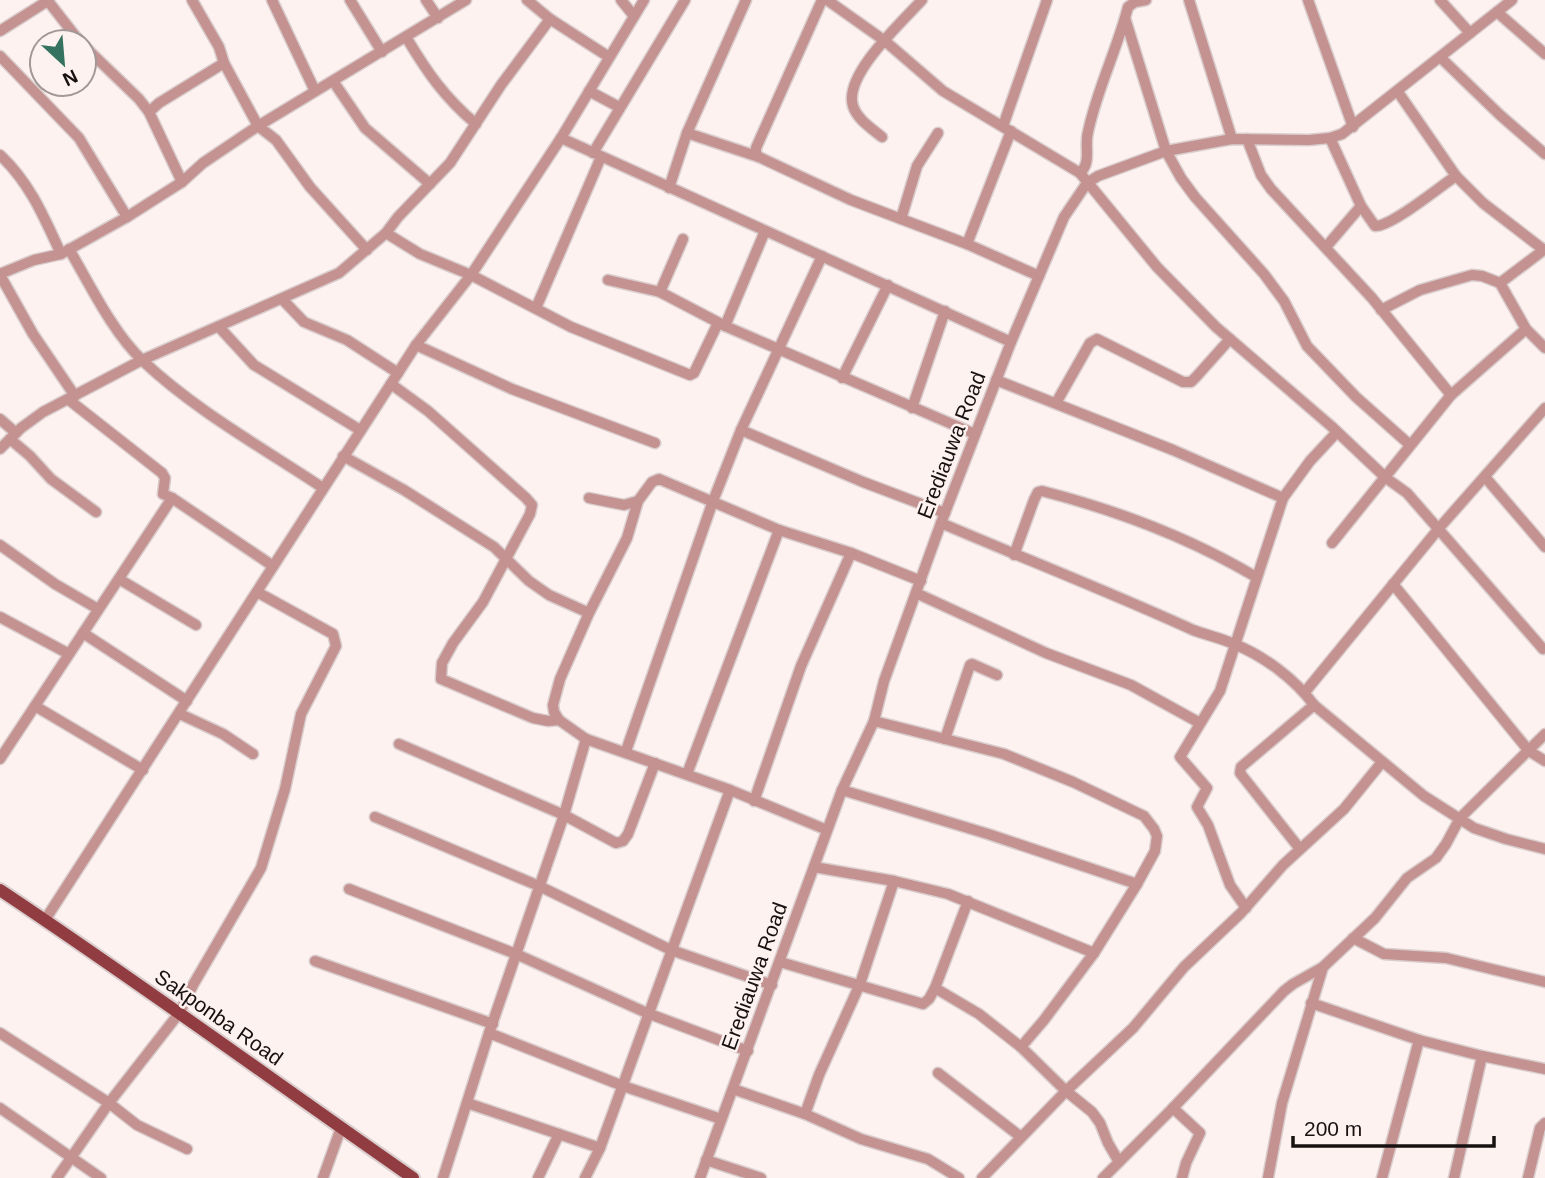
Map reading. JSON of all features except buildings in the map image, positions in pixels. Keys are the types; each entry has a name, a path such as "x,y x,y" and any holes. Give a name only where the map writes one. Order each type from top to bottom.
{"main road":[{"name":"Sakponba Road","path":"0,890 180,1012 413,1178"}],"street":[{"path":"0,32 48,0 69,28"},
{"path":"192,0 219,47 224,63 258,126 276,140 310,187 367,250"},
{"path":"272,0 315,91"},
{"path":"350,0 382,52"},
{"path":"426,0 438,18"},
{"path":"273,566 163,494 165,478 162,473 72,398 0,274 65,251 127,216 181,182 203,163 258,126 466,0"},
{"path":"527,0 550,19 609,57"},
{"path":"621,0 634,16"},
{"path":"45,920 416,345 471,275 561,138 644,0"},
{"path":"536,307 597,155 620,107 685,0"},
{"path":"669,188 687,133 746,0"},
{"path":"759,157 756,148 822,0"},
{"path":"827,0 885,41 943,91 1080,173 1157,267 1230,339 1386,478 1407,493 1440,527 1543,649"},
{"path":"882,137 858,117 852,104 852,94 862,71 922,0"},
{"path":"967,244 1047,0"},
{"path":"1080,173 1085,169 1087,161 1086,138 1091,117 1128,8 1135,2 1146,0"},
{"path":"1189,0 1232,139"},
{"path":"1308,0 1353,127"},
{"path":"1440,0 1470,33"},
{"name":"Erediauwa Road","path":"701,1178 842,790 874,721 884,681 975,434 1064,217 1087,183 1111,170 1166,151 1232,139 1329,138 1353,127 1512,0"},
{"path":"1497,12 1545,54"},
{"path":"1125,18 1166,151 1195,197 1264,274 1284,301 1307,346 1347,389 1410,445"},
{"path":"0,449 43,412 142,360 339,273 386,233 450,163 501,85 550,19"},
{"path":"407,37 437,86 476,124"},
{"path":"0,56 79,138 127,216"},
{"path":"1441,58 1545,154"},
{"path":"98,59 149,112 181,182"},
{"path":"149,112 224,63"},
{"path":"333,81 365,128 430,184"},
{"path":"589,91 620,107"},
{"path":"1398,92 1456,176 1483,203 1544,250 1500,283"},
{"path":"687,133 759,157 851,200 967,244 1039,276"},
{"path":"901,219 917,166 938,133"},
{"path":"561,138 1011,342"},
{"path":"1329,138 1361,206 1375,226 1381,226 1456,176"},
{"path":"1247,139 1261,175 1381,310 1451,395"},
{"path":"0,155 20,174 65,251 142,360 195,403 323,488"},
{"path":"1325,247 1361,206"},
{"path":"386,233 420,254 471,275 571,327 691,375 722,325 765,231"},
{"path":"660,292 683,239"},
{"path":"626,751 713,501 741,430 822,256"},
{"path":"1381,310 1420,290 1472,275 1482,276 1500,283 1526,329 1545,348"},
{"path":"608,280 660,292 722,325 975,434"},
{"path":"842,378 888,285"},
{"path":"283,299 304,322 347,340 398,373"},
{"path":"912,408 945,311"},
{"path":"219,327 254,365 360,430"},
{"path":"1332,543 1451,395 1526,329"},
{"path":"1056,403 1090,343 1097,339 1183,383 1191,382 1230,339"},
{"path":"416,345 512,389 655,443"},
{"path":"996,380 1172,450 1283,498"},
{"path":"391,384 428,411 532,505 530,514 483,602 447,653 442,663 441,679 533,718 559,720"},
{"path":"1305,692 1440,527 1545,408"},
{"path":"0,419 51,479 96,512"},
{"path":"741,430 943,518 1014,555 1156,611 1196,631 1236,644 1277,668 1305,692 1314,705 1424,796 1474,828 1545,849"},
{"path":"1246,908 1230,884 1208,825 1197,807 1207,788 1180,757 1198,722 1220,691 1283,498 1310,461 1337,432"},
{"path":"343,456 404,489 494,547 549,595 589,613"},
{"path":"1485,477 1545,547"},
{"path":"827,830 730,790 586,738 559,720 553,705 560,679 627,537 638,501 652,482 659,479 779,530 851,553 920,581"},
{"path":"1014,555 1034,500 1038,492 1042,491 1168,533 1216,553 1256,577"},
{"path":"0,760 172,498"},
{"path":"589,498 624,505 638,501"},
{"path":"687,774 779,530"},
{"path":"0,545 55,584 98,609"},
{"path":"754,801 802,666 851,553"},
{"path":"119,579 196,625"},
{"path":"1393,584 1529,751 1545,761"},
{"path":"57,1178 108,1103 180,1012 261,868 285,789 301,714 336,646 333,634 257,592"},
{"path":"916,593 1046,653 1130,685 1198,722"},
{"path":"0,617 69,654"},
{"path":"83,633 187,701"},
{"path":"945,739 970,665 997,675"},
{"path":"1300,849 1240,773 1241,767 1314,705"},
{"path":"35,706 143,771"},
{"path":"180,714 223,734 253,754"},
{"path":"874,721 1004,754 1073,782 1144,816 1157,836 1154,851 1137,884 1094,953 1021,1046"},
{"path":"1103,1178 1284,992 1323,967 1375,918 1407,878 1436,858 1460,818 1545,734"},
{"path":"443,1178 564,816 586,738"},
{"path":"399,744 564,816 616,843 623,841 628,834 655,763"},
{"path":"982,1178 1066,1091 1133,1028 1184,967 1246,908 1283,864 1344,809 1382,762"},
{"path":"585,1178 600,1148 730,790"},
{"path":"842,790 988,834 1137,884"},
{"path":"375,817 539,886 671,950 772,985"},
{"path":"814,867 894,881 968,901 1094,953"},
{"path":"805,1114 819,1075 860,984 894,881"},
{"path":"349,889 516,954 648,1013 748,1051"},
{"path":"780,962 923,1004 935,988 968,901"},
{"path":"1353,938 1392,956 1446,958 1545,982"},
{"path":"315,961 491,1029 623,1086 721,1119"},
{"path":"1268,1178 1282,1103 1323,967"},
{"path":"935,988 979,1014 1021,1046 1066,1091 1092,1112 1119,1162"},
{"path":"1311,1003 1419,1040 1545,1069"},
{"path":"0,1033 137,1125 187,1149"},
{"path":"1382,1178 1419,1040"},
{"path":"1454,1178 1482,1056"},
{"path":"937,1073 1021,1137"},
{"path":"733,1089 805,1114 861,1139 938,1163 959,1178"},
{"path":"467,1103 600,1148"},
{"path":"0,1108 101,1178"},
{"path":"1174,1108 1200,1133 1182,1178"},
{"path":"1528,1178 1540,1128 1545,1123"},
{"path":"323,1178 341,1128"},
{"path":"538,1178 559,1134"},
{"path":"706,1160 761,1178"}]}
